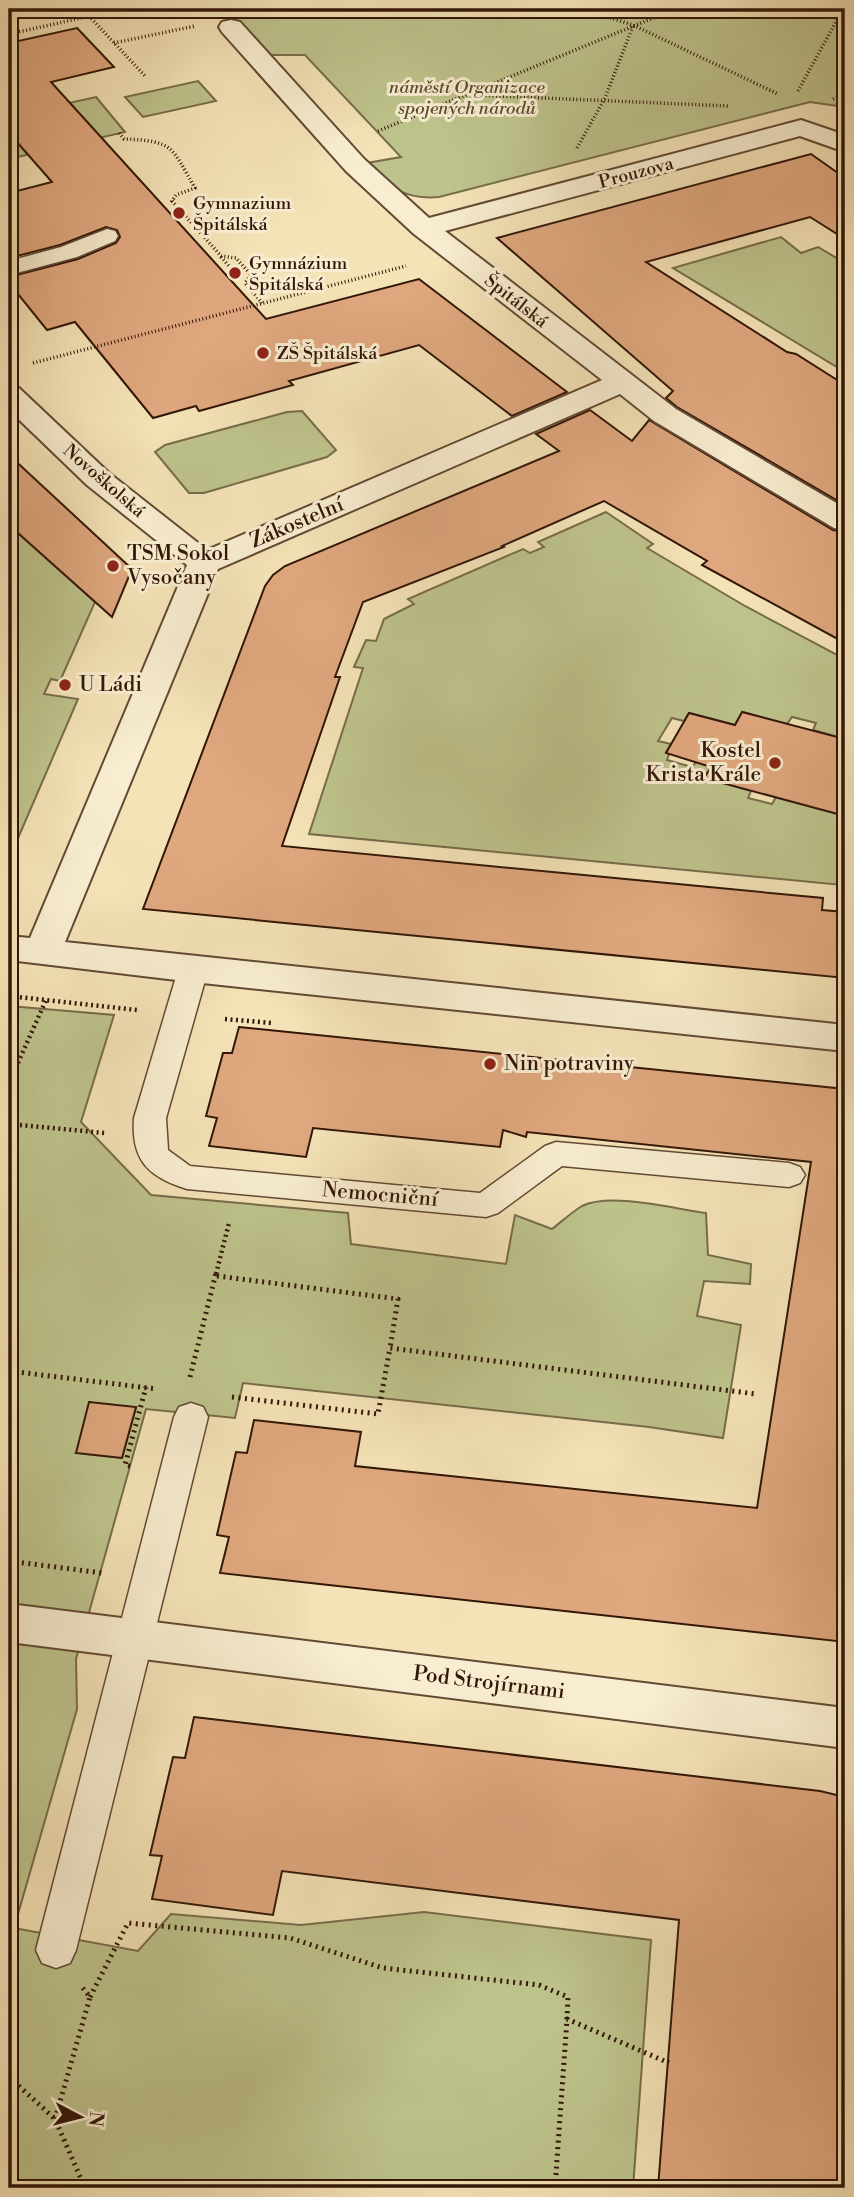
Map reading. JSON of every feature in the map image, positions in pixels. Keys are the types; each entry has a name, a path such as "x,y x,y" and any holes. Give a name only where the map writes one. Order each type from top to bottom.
{"street":[{"name":"Špitálská","path":"231,27 355,165 424,228 665,415 845,521"},
{"name":"Prouzova","path":"424,228 802,128 837,138 845,144"},
{"name":"Zákostelní","path":"204,564 621,383"},
{"name":"Novoškolská","path":"9,394 98,479 204,564"},
{"path":"204,564 26,950 845,1038"},
{"name":"Pod Strojírnami","path":"9,1623 845,1728"}],"lane":[{"path":"9,268 69,252 107,236"},
{"path":"148,1137 150,1118 193,970"},
{"name":"Nemocniční","path":"148,1137 153,1155 167,1170 187,1177 486,1205 556,1154 789,1175"},
{"path":"56,1950 148,1578 191,1417"}],"path":[{"path":"9,34 122,9"},
{"path":"452,9 608,17 633,25 781,95"},
{"path":"608,17 610,9"},
{"path":"379,131 675,9"},
{"path":"793,101 844,9"},
{"path":"89,15 146,78"},
{"path":"114,43 200,25"},
{"path":"574,190 561,162 582,143 605,98 633,25"},
{"path":"471,95 605,98 741,107"},
{"path":"839,97 845,97"},
{"path":"119,133 124,139 158,141 177,154 195,188 176,195 172,201 235,273"},
{"path":"221,257 236,258 251,275 245,283 262,303"},
{"path":"28,363 37,363 406,268 404,259"},
{"path":"9,1083 46,1000"},
{"path":"9,1124 148,1137"},
{"path":"190,1379 239,1182"},
{"path":"217,1276 398,1298 378,1414 227,1397"},
{"path":"390,1348 756,1394"},
{"path":"9,1371 159,1389"},
{"path":"9,1562 148,1578"},
{"path":"55,2119 89,1997 128,1923 290,1938 383,1968 539,1985 568,1997 555,2188"},
{"path":"56,1950 89,1997"},
{"path":"567,2019 668,2063"},
{"path":"9,2077 55,2119 85,2188"}],"green space":[{"name":"náměstí Organizace spojených národů","path":"223,9 845,9 845,107 810,102 439,197 416,196 398,190 367,163 401,157 305,55 271,55"},
{"path":"198,81 216,101 143,117 125,97"},
{"path":"96,97 125,132 9,159 9,116"},
{"path":"781,237 801,253 818,247 845,263 845,372 673,268"},
{"path":"302,411 336,450 327,457 204,493 189,493 155,452 165,445 287,412"},
{"path":"9,499 26,516 10,526 95,602 60,681 51,679 44,694 78,699 9,859"},
{"path":"606,512 653,544 647,548 745,606 845,659 845,739 813,730 816,723 792,717 787,724 743,712 735,725 689,713 684,721 672,718 658,741 671,744 666,752 669,754 667,760 692,767 697,761 713,765 705,778 751,791 748,798 772,804 776,797 845,816 842,885 309,834 363,668 354,667 366,640 376,641 384,619 414,604 408,599 523,549 530,553 544,547 538,542"},
{"path":"9,1006 114,1015 81,1122 151,1195 348,1213 351,1244 506,1264 515,1215 552,1229 582,1206 594,1202 626,1201 706,1213 708,1255 751,1264 750,1284 704,1281 697,1316 741,1325 723,1438 649,1427 243,1383 235,1418 146,1409 76,1659 77,1709 14,1928 138,1951 171,1914 301,1925 424,1912 651,1940 633,2188 9,2188","holes":["136,1408 122,1458 76,1453"]}],"building":[{"path":"77,28 114,67 51,82 266,319 419,279 567,392 512,416 419,345 289,381 293,385 199,411 196,406 153,418 75,322 47,330 9,283 9,277 78,259 116,243 120,237 117,230 106,227 60,245 9,258 9,193 52,182 9,133 9,36 14,42"},
{"path":"811,154 845,178 845,239 810,217 646,262 787,352 796,354 845,385 845,505 677,407 666,398 673,391 497,238"},
{"path":"590,410 632,441 649,420 833,530 845,532 845,643 702,565 707,561 604,501 502,546 504,547 363,602 335,677 340,677 282,846 823,898 822,910 845,912 845,978 143,909 265,586 273,575 285,566 559,451 536,434"},
{"path":"9,455 132,569 112,617 9,525"},
{"name":"Kostel Krista Krále","path":"742,712 845,739 845,816 704,778 711,767 666,753 689,713 735,725"},
{"path":"239,1027 845,1089 845,1642 220,1573 229,1537 217,1535 236,1452 247,1453 254,1420 361,1432 355,1466 757,1508 811,1162 527,1132 526,1137 503,1130 500,1147 313,1128 306,1157 209,1146 217,1118 206,1116 223,1053 232,1053"},
{"path":"89,1402 136,1407 122,1458 76,1453"},
{"path":"194,1717 820,1791 845,1797 845,2007 840,2188 658,2188 679,1920 282,1871 273,1915 152,1899 162,1856 150,1855 173,1757 185,1758"}],"place":[{"name":"Gymnazium Špitálská","path":"179,213"},
{"name":"Gymnázium Špitálská","path":"235,273"},
{"name":"ZŠ Špitálská","path":"263,353"},
{"name":"TSM Sokol Vysočany","path":"113,566"},
{"name":"U Ládi","path":"65,685"},
{"name":"Kostel Krista Krále","path":"775,763"},
{"name":"Nin potraviny","path":"490,1064"}]}
